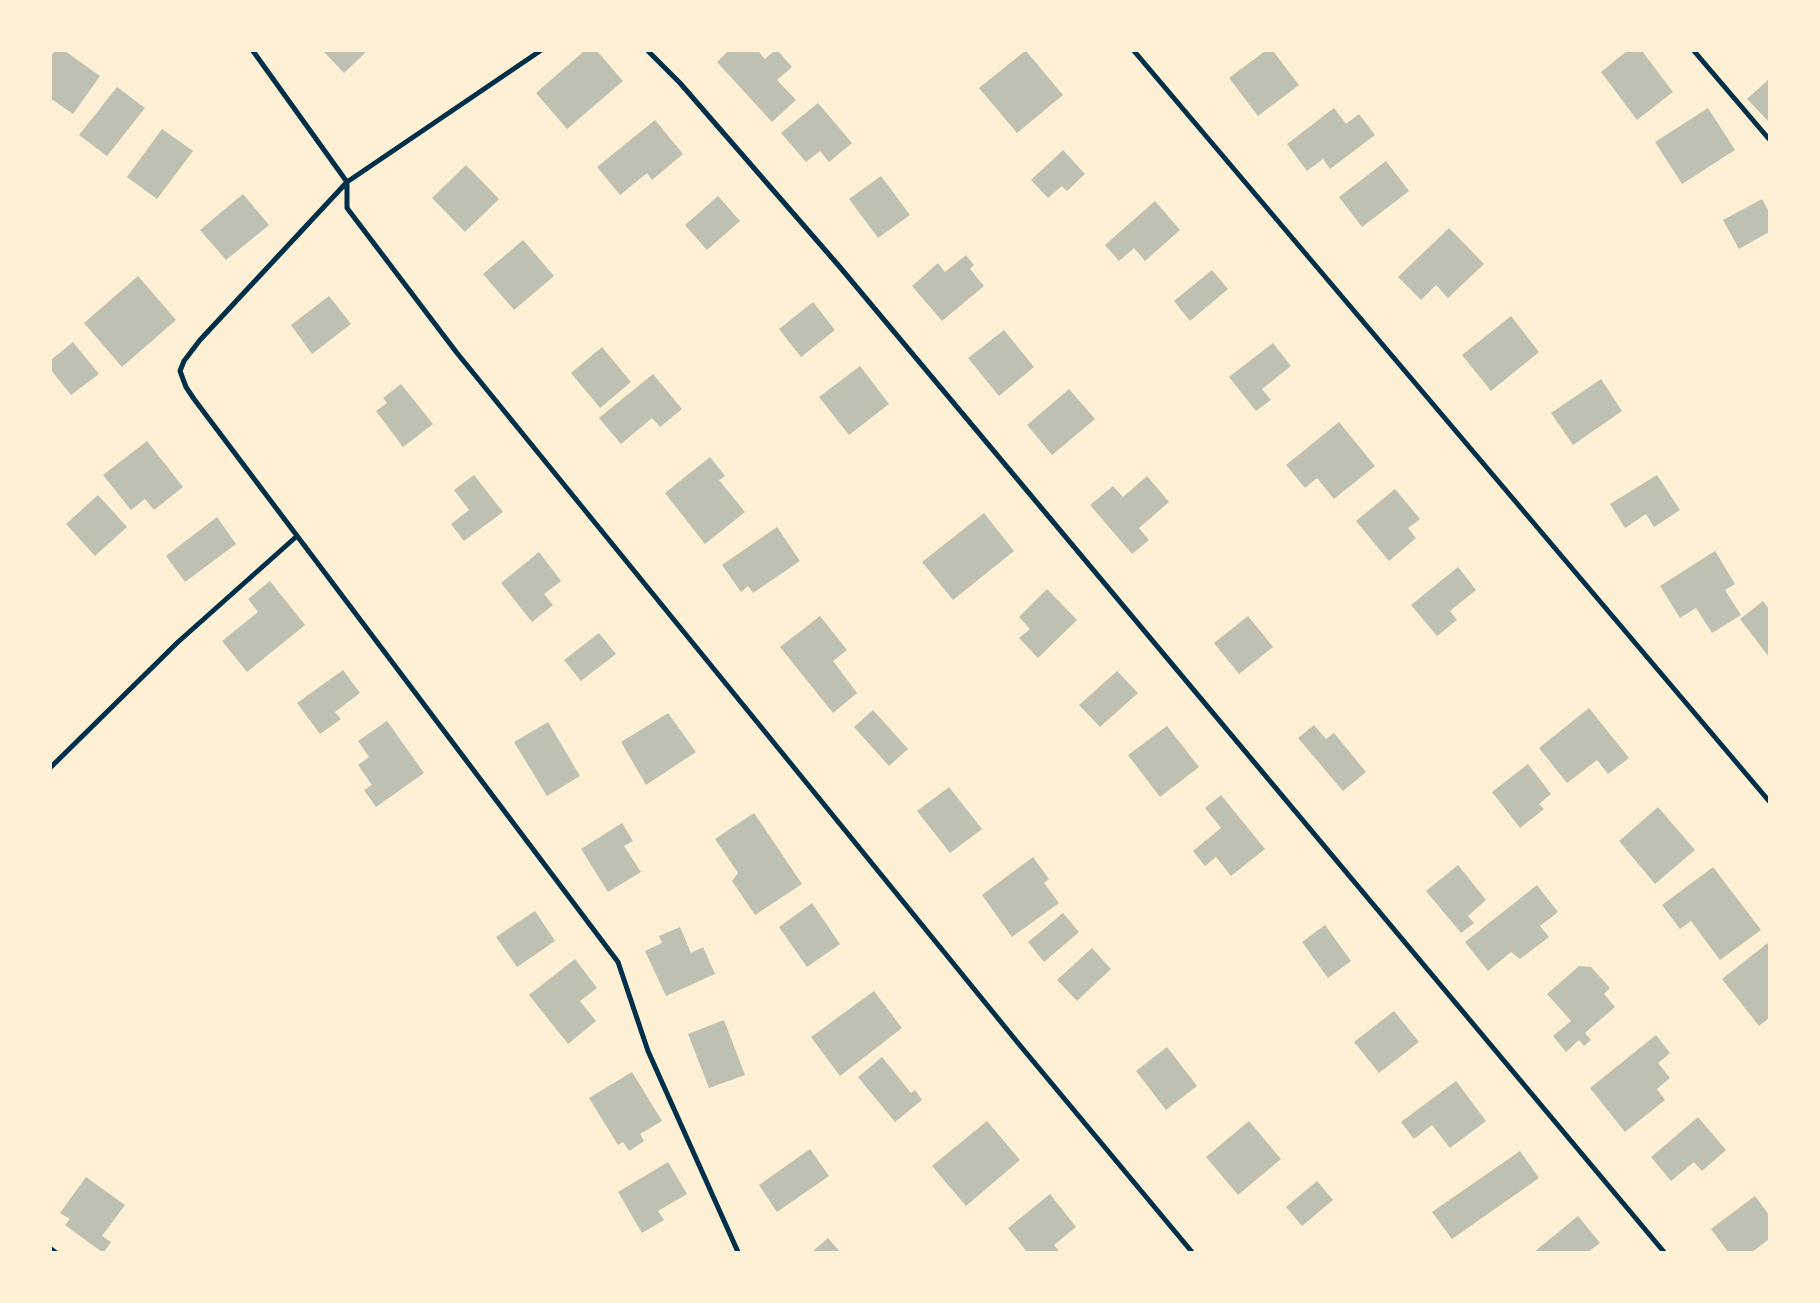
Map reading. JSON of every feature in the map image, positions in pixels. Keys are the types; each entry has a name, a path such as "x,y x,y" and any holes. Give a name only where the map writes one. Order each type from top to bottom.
{"street":[{"path":"253,51 347,182 347,208 457,353 1018,1043 1192,1252"},
{"path":"540,51 347,182 200,340 184,361 180,372 186,387 194,399 618,962 648,1051 738,1252"},
{"path":"648,51 680,83 845,274 1664,1252"},
{"path":"1134,51 1769,800"},
{"path":"1694,51 1769,139"},
{"path":"51,767 178,642 297,536"},
{"path":"51,1249 55,1252"}],"building":[{"path":"55,51 65,51 100,76 73,114 53,100 51,102 51,56"},
{"path":"323,51 367,51 344,73"},
{"path":"584,51 597,51 623,81 567,129 536,93"},
{"path":"728,51 758,51 765,59 774,51 778,51 792,67 777,80 796,100 772,122 717,62"},
{"path":"1025,51 1063,95 1017,133 979,88"},
{"path":"1265,51 1273,51 1299,85 1258,116 1229,78"},
{"path":"1627,51 1642,51 1673,92 1637,120 1601,72"},
{"path":"1769,79 1769,122 1747,99"},
{"path":"117,87 145,108 107,156 79,135"},
{"path":"818,103 852,143 829,162 820,151 806,162 781,133"},
{"path":"1334,108 1346,124 1359,114 1375,135 1330,169 1323,159 1307,171 1287,144"},
{"path":"1708,108 1735,150 1682,184 1655,142"},
{"path":"655,120 683,154 652,180 647,173 620,195 597,167"},
{"path":"162,129 193,151 157,199 127,177"},
{"path":"1063,150 1085,174 1067,191 1062,186 1048,198 1031,180"},
{"path":"1386,161 1409,191 1362,227 1339,197"},
{"path":"466,165 499,199 465,232 432,198"},
{"path":"881,176 910,215 878,238 849,199"},
{"path":"243,194 269,225 226,260 200,230"},
{"path":"718,196 740,221 707,250 685,225"},
{"path":"1762,199 1769,212 1769,232 1739,249 1723,220"},
{"path":"1155,201 1180,230 1145,261 1134,248 1119,261 1105,245"},
{"path":"1449,228 1484,264 1448,298 1436,285 1421,300 1398,277"},
{"path":"523,240 554,276 514,310 483,274"},
{"path":"966,255 974,265 970,269 984,286 942,321 912,286 938,263 945,272"},
{"path":"1212,270 1228,289 1190,321 1174,301"},
{"path":"138,276 176,320 122,367 84,323"},
{"path":"329,296 351,324 312,354 291,325"},
{"path":"813,302 835,330 801,357 779,329"},
{"path":"1511,316 1539,352 1491,391 1462,355"},
{"path":"1004,330 1034,367 999,396 968,358"},
{"path":"73,342 99,374 71,395 51,370 51,360"},
{"path":"1273,343 1291,366 1262,389 1271,400 1256,411 1229,377"},
{"path":"602,347 631,382 600,408 571,373"},
{"path":"860,366 889,404 849,435 819,397"},
{"path":"653,374 682,409 660,427 652,418 621,444 599,418"},
{"path":"1601,379 1622,411 1573,445 1551,413"},
{"path":"401,384 433,424 403,447 376,411 387,403 383,398"},
{"path":"1069,389 1095,419 1052,455 1027,425"},
{"path":"1339,422 1375,466 1334,499 1317,478 1305,488 1286,465"},
{"path":"147,441 183,487 154,510 145,499 131,510 103,475"},
{"path":"710,457 725,476 719,480 745,512 705,544 665,493"},
{"path":"474,475 503,512 464,541 451,524 469,510 454,490"},
{"path":"1657,475 1680,510 1654,527 1646,514 1625,528 1610,504"},
{"path":"1147,476 1169,502 1139,528 1149,540 1132,554 1090,505 1113,486 1123,497"},
{"path":"1395,489 1420,519 1408,528 1416,538 1389,561 1356,521"},
{"path":"98,495 127,527 95,556 66,524"},
{"path":"984,513 1014,551 953,600 922,562"},
{"path":"217,517 236,544 185,582 166,556"},
{"path":"777,527 800,561 753,593 748,586 741,592 722,565"},
{"path":"1715,551 1735,584 1725,590 1741,615 1712,633 1696,608 1680,618 1660,586"},
{"path":"539,552 561,581 544,594 553,605 532,622 501,583"},
{"path":"1458,567 1476,590 1450,611 1457,620 1437,636 1411,605"},
{"path":"270,581 305,625 247,672 222,641 258,612 248,599"},
{"path":"1047,589 1077,620 1038,658 1019,638 1030,629 1019,617"},
{"path":"1763,601 1769,609 1769,657 1740,619"},
{"path":"820,616 847,650 833,661 857,693 833,713 780,647"},
{"path":"1248,616 1273,647 1239,674 1214,643"},
{"path":"599,633 616,654 581,681 564,660"},
{"path":"343,670 360,693 335,712 341,719 320,734 297,703"},
{"path":"1117,671 1138,693 1100,727 1079,705"},
{"path":"1589,708 1629,758 1608,774 1597,760 1567,783 1539,748"},
{"path":"873,710 908,749 889,766 854,727"},
{"path":"668,713 696,752 646,785 621,742"},
{"path":"387,721 424,773 376,807 364,790 372,785 358,765 369,757 358,741"},
{"path":"548,722 580,776 547,796 514,742"},
{"path":"1314,725 1326,739 1334,733 1366,772 1343,791 1298,738"},
{"path":"1167,726 1199,767 1160,797 1128,755"},
{"path":"1528,764 1551,794 1539,804 1544,809 1520,828 1492,792"},
{"path":"949,787 982,829 950,853 917,811"},
{"path":"1221,795 1265,849 1231,876 1216,857 1205,866 1193,851 1221,828 1205,808"},
{"path":"1658,807 1695,850 1655,884 1619,841"},
{"path":"754,813 802,884 755,915 732,881 738,873 715,839"},
{"path":"622,823 633,841 624,846 641,872 608,892 581,849"},
{"path":"1033,857 1049,879 1044,883 1059,903 1012,937 982,895"},
{"path":"1458,865 1486,900 1468,916 1474,923 1461,933 1426,891"},
{"path":"1713,867 1761,930 1720,960 1691,921 1680,929 1662,905"},
{"path":"1537,885 1558,912 1540,926 1549,937 1520,959 1511,952 1488,971 1465,942"},
{"path":"812,903 840,944 807,967 779,927"},
{"path":"535,911 555,941 517,967 496,937"},
{"path":"1063,913 1079,932 1044,962 1028,942"},
{"path":"1325,925 1351,961 1328,978 1302,942"},
{"path":"680,927 691,953 703,947 715,974 666,996 645,951 662,943 659,936"},
{"path":"1769,942 1769,1018 1759,1026 1722,979"},
{"path":"1092,948 1111,969 1077,1001 1057,980"},
{"path":"575,959 597,988 580,1001 596,1021 568,1044 529,995"},
{"path":"1579,966 1591,967 1610,988 1604,994 1615,1007 1585,1033 1591,1040 1584,1046 1579,1040 1566,1052 1553,1036 1571,1021 1547,994"},
{"path":"874,991 902,1028 840,1076 811,1037"},
{"path":"1394,1011 1419,1042 1379,1073 1354,1042"},
{"path":"724,1020 745,1075 709,1088 688,1034"},
{"path":"1656,1035 1670,1053 1658,1063 1670,1078 1657,1089 1665,1100 1625,1132 1590,1088"},
{"path":"1167,1047 1197,1086 1166,1110 1136,1071"},
{"path":"882,1057 911,1093 915,1090 922,1100 895,1122 858,1077"},
{"path":"632,1072 662,1121 640,1134 644,1141 629,1151 623,1142 618,1145 589,1098"},
{"path":"1456,1081 1486,1121 1450,1148 1432,1125 1414,1139 1401,1122"},
{"path":"1698,1117 1726,1150 1702,1171 1694,1162 1671,1181 1651,1157"},
{"path":"987,1121 1020,1160 966,1206 932,1166"},
{"path":"1249,1121 1281,1159 1238,1195 1206,1157"},
{"path":"810,1149 829,1176 777,1212 759,1185"},
{"path":"1520,1151 1539,1178 1452,1239 1432,1212"},
{"path":"668,1162 687,1194 658,1211 664,1220 642,1233 618,1192"},
{"path":"86,1177 125,1205 102,1236 111,1242 104,1252 65,1225 70,1219 60,1213"},
{"path":"1317,1181 1333,1200 1302,1226 1286,1207"},
{"path":"1050,1194 1076,1227 1054,1245 1060,1252 1027,1252 1008,1228"},
{"path":"1755,1196 1769,1215 1769,1239 1752,1252 1728,1252 1711,1229"},
{"path":"1578,1216 1600,1243 1588,1252 1534,1252"},
{"path":"828,1238 840,1252 812,1252"}]}
